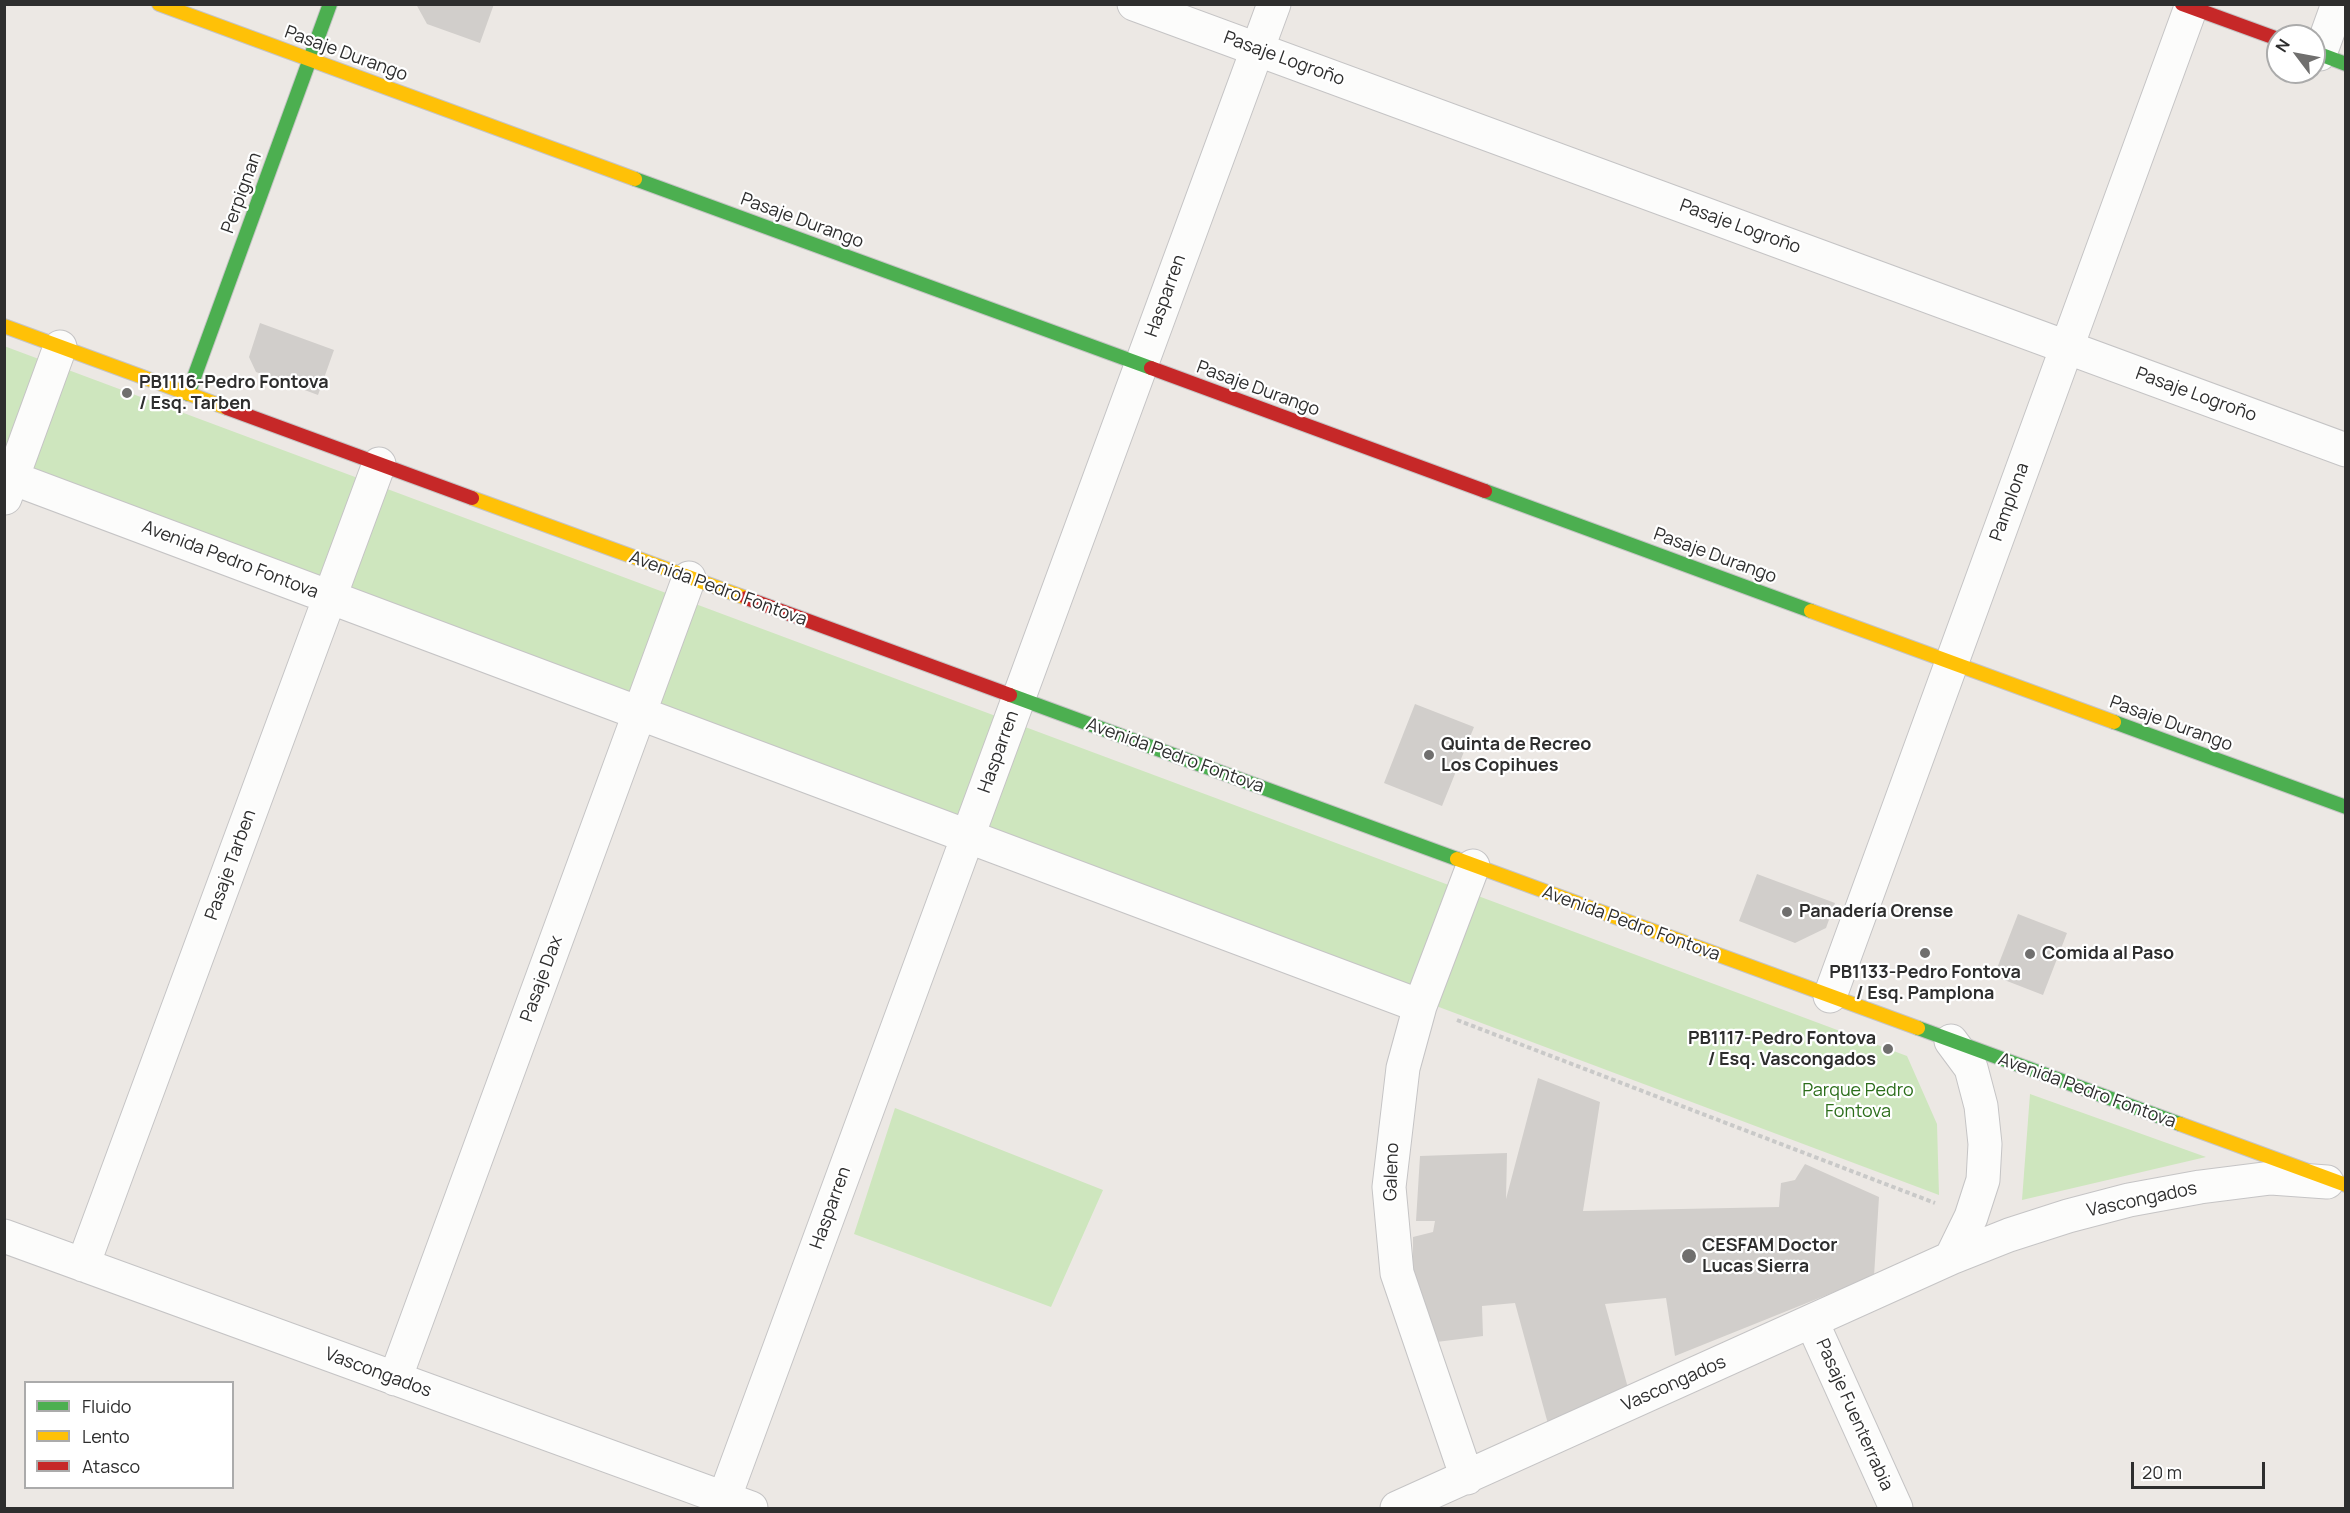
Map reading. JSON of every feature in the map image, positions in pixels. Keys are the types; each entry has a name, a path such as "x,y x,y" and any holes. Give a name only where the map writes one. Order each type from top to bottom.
{"main road":[{"name":"Pasaje Durango","path":"159,4 2346,807"},
{"name":"Perpignan","path":"188,394 330,4"},
{"path":"2187,6 2266,35"},
{"name":"Avenida Pedro Fontova","path":"4,326 2343,1184"}],"street":[{"name":"Pasaje Logroño","path":"1134,4 2346,450"},
{"name":"Hasparren","path":"737,1504 968,836 1274,4"},
{"path":"2326,57 2338,4"},
{"name":"Pamplona","path":"1830,996 2067,347 2187,6"},
{"path":"7,484 60,347"},
{"name":"Pasaje Tarben","path":"83,1265 379,464"},
{"name":"Avenida Pedro Fontova","path":"7,484 330,597 1420,1006"},
{"name":"Pasaje Dax","path":"395,1379 689,578"},
{"name":"Galeno","path":"1467,1478 1396,1273 1389,1187 1403,1068 1420,1006 1473,866"},
{"path":"1951,1258 1971,1217 1983,1180 1985,1144 1981,1106 1971,1068 1952,1041"},
{"name":"Vascongados","path":"1397,1509 1951,1258 2009,1235 2129,1200 2200,1187 2271,1178 2343,1184"},
{"name":"Vascongados","path":"4,1236 737,1504"},
{"name":"Pasaje Fuenterrabia","path":"1812,1322 1896,1509"}],"path":[{"path":"1420,1006 1971,1217"}],"green space":[{"name":"Parque Pedro Fontova","path":"4,346 1907,1056 1937,1124 1939,1195 5,468"},
{"path":"2030,1094 2206,1157 2022,1200"},
{"path":"895,1108 1103,1190 1051,1307 854,1234"}],"building":[{"path":"416,4 494,4 480,43 427,24"},
{"path":"260,323 334,350 318,395 256,372 249,357"},
{"name":"Quinta de Recreo Los Copihues","path":"1415,704 1474,727 1442,806 1384,783"},
{"name":"Panadería Orense","path":"1757,874 1835,903 1826,928 1795,943 1739,921"},
{"name":"Comida al Paso","path":"2018,914 2067,933 2043,995 1994,976"},
{"name":"CESFAM Doctor Lucas Sierra","path":"1538,1078 1600,1102 1583,1211 1779,1207 1781,1183 1795,1180 1805,1164 1879,1197 1874,1276 1675,1356 1666,1298 1605,1304 1628,1388 1548,1424 1515,1303 1482,1306 1483,1336 1429,1343 1413,1279 1413,1237 1433,1232 1435,1221 1416,1221 1420,1156 1507,1153 1506,1199"}],"traffic: fast":[{"path":"188,394 330,4"},
{"path":"2326,56 2346,64"},
{"path":"635,179 1151,368"},
{"path":"1485,491 1811,611"},
{"path":"1010,695 1457,859"},
{"path":"2114,722 2346,807"},
{"path":"1918,1028 2180,1124"}],"traffic: slow":[{"path":"159,4 635,179"},
{"path":"4,326 227,408"},
{"path":"472,498 746,598"},
{"path":"1811,611 2114,722"},
{"path":"1457,859 1918,1028"},
{"path":"2180,1124 2346,1185"}],"traffic: jam":[{"path":"2182,4 2266,35"},
{"path":"1151,368 1485,491"},
{"path":"227,408 472,498"},
{"path":"746,598 1010,695"}],"place":[{"name":"PB1116-Pedro Fontova / Esq. Tarben","path":"127,393"},
{"name":"Quinta de Recreo Los Copihues","path":"1429,755"},
{"name":"Panadería Orense","path":"1787,912"},
{"name":"PB1133-Pedro Fontova / Esq. Pamplona","path":"1925,953"},
{"name":"Comida al Paso","path":"2030,954"},
{"name":"PB1117-Pedro Fontova / Esq. Vascongados","path":"1888,1049"},
{"name":"CESFAM Doctor Lucas Sierra","path":"1689,1256"}]}
